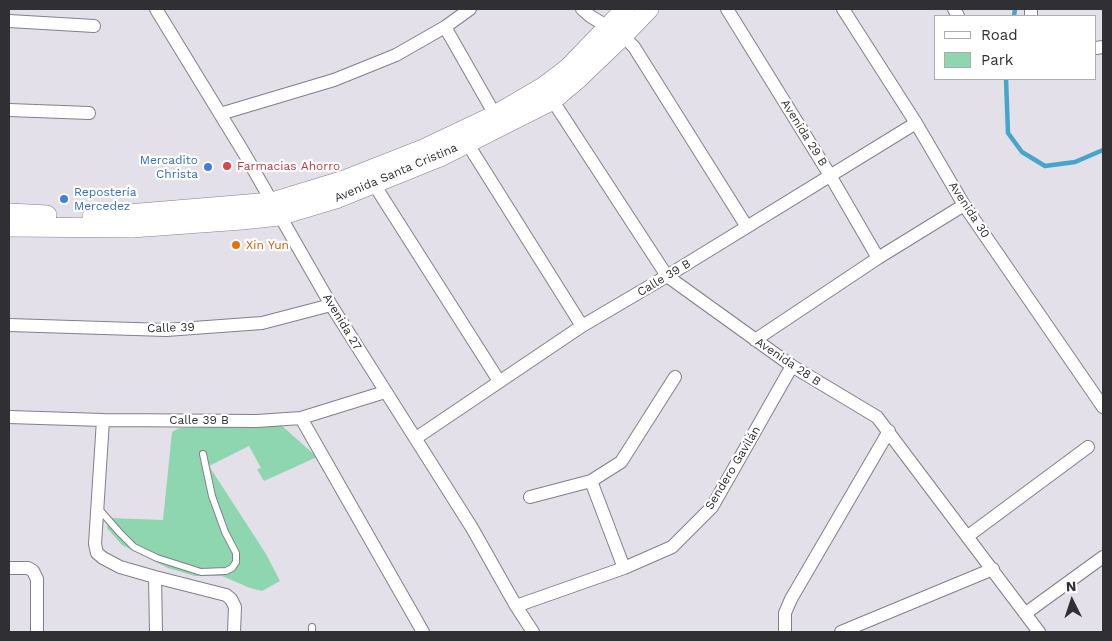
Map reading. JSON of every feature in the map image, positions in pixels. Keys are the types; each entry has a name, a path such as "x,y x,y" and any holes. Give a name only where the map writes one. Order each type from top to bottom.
{"street":[{"name":"Avenida 27","path":"156,9 220,114 331,305 472,528 516,606 533,632"},
{"path":"220,114 334,80 396,55 445,27 470,9"},
{"path":"582,9 634,47 747,227"},
{"name":"Avenida Santa Cristina","path":"616,32 624,9"},
{"name":"Avenida Santa Cristina","path":"9,227 132,228 276,209 371,178 423,149 463,138 548,93 568,68 649,9"},
{"name":"Avenida 29 B","path":"727,9 831,177 878,258"},
{"name":"Avenida 30","path":"843,9 916,123 964,205 1103,407"},
{"path":"9,21 94,26"},
{"path":"445,27 498,120"},
{"name":"Avenida 28 B","path":"548,93 667,276 792,366 877,417 1040,632"},
{"path":"9,110 89,113"},
{"name":"Calle 39 B","path":"416,438 582,326 831,177 916,123"},
{"path":"463,138 582,326"},
{"path":"371,178 499,381"},
{"path":"755,340 878,258 964,205"},
{"name":"Avenida Santa Cristina","path":"9,213 93,217 276,209"},
{"name":"Calle 39","path":"9,325 166,330 262,323 331,305"},
{"name":"Sendero Gavilán","path":"516,606 624,568 672,547 712,507 792,366"},
{"path":"530,497 590,481 620,462 675,377"},
{"name":"Calle 39 B","path":"9,417 257,421 300,418 385,392"},
{"path":"300,418 423,632"},
{"path":"103,420 95,544 97,553 120,566 226,595 231,599 235,607 234,632"},
{"path":"785,632 785,613 791,599 888,431"},
{"path":"968,536 1088,447"},
{"path":"590,481 624,568"},
{"path":"1026,613 1103,557"},
{"path":"9,568 28,568 33,571 37,579 37,632"},
{"path":"841,632 993,569"},
{"path":"155,577 156,632"}],"lane":[{"path":"98,507 134,547 157,558 201,572 226,571 232,568 236,562 236,552 225,532 212,496 203,454"}],"green space":[{"path":"281,425 317,457 264,481 257,469 261,468 249,446 209,466 266,554 280,581 262,591 222,576 195,576 168,568 122,545 107,528 109,518 163,520 172,432 179,428"}],"waterway":[{"path":"1014,15 1015,9"},
{"path":"1006,80 1008,133 1022,152 1045,166 1075,162 1103,150"}],"place":[{"name":"Farmacias Ahorro","path":"227,166"},
{"name":"Mercadito Christa","path":"208,167"},
{"name":"Repostería Mercedez","path":"64,199"},
{"name":"Xin Yun","path":"236,245"}]}
